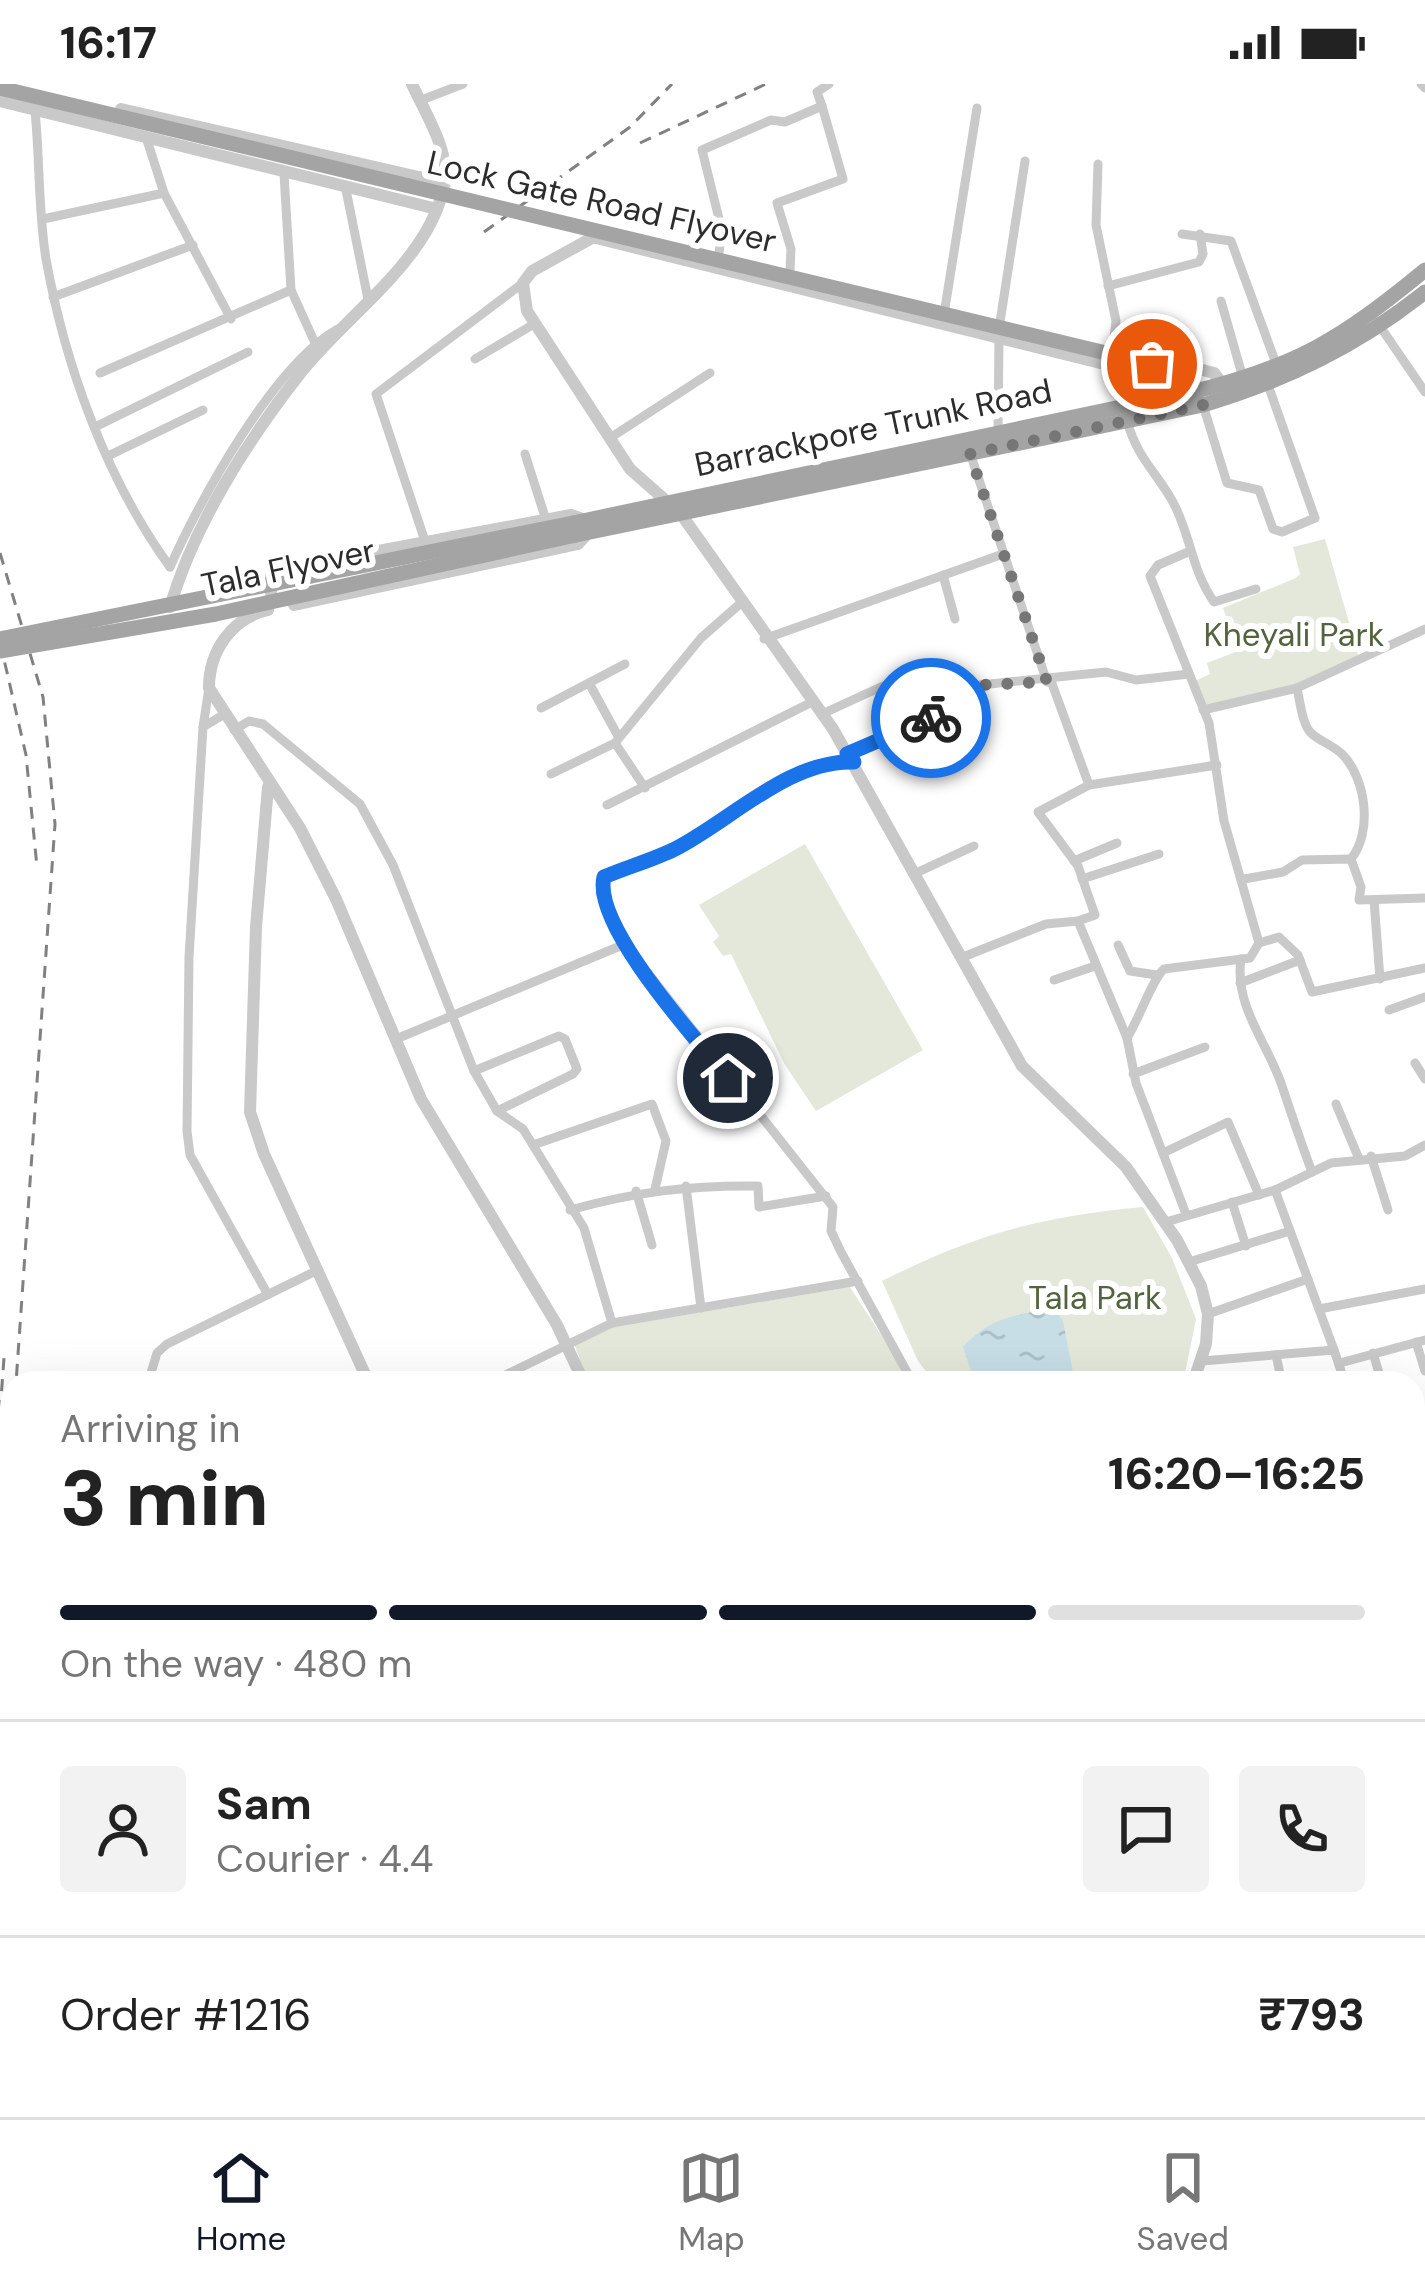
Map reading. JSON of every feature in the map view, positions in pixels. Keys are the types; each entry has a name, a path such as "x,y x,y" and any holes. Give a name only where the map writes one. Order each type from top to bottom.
{"main road":[{"name":"Lock Gate Road Flyover","path":"0,88 1166,368 1193,394"},
{"name":"Barrackpore Trunk Road","path":"1228,391 1243,378 1279,369 1376,321 1425,270"},
{"name":"Barrackpore Trunk Road","path":"581,528 681,514 968,446 998,432 1193,394 1268,385 1425,292"},
{"name":"Barrackpore Trunk Road","path":"581,528 666,501 1127,421 1193,394"},
{"name":"Tala Flyover","path":"0,639 581,528"},
{"name":"Tala Flyover","path":"0,651 216,614 581,528"}],"street":[{"path":"8,84 445,183"},
{"path":"35,110 53,297 95,427 147,534 170,566 251,423 406,257 437,208 446,163 412,84"},
{"path":"419,101 463,84"},
{"path":"790,271 791,249 777,203 843,179 817,92 829,84"},
{"path":"0,101 437,208"},
{"path":"719,253 722,232 701,150 771,120 785,122 822,106"},
{"path":"945,308 977,108"},
{"path":"146,137 164,193 231,319"},
{"path":"1000,322 1025,161"},
{"path":"1098,164 1096,225 1116,321 1113,347"},
{"path":"284,174 291,290 320,344"},
{"path":"345,185 368,298"},
{"path":"43,220 164,193"},
{"path":"426,545 376,394 524,283 532,271 612,228 1214,373 1228,391"},
{"path":"1182,234 1231,241 1279,369"},
{"path":"1108,286 1198,262 1203,254 1200,234"},
{"path":"591,237 999,338 1193,394 1227,483 1259,490 1273,529 1282,532 1315,518 1268,385"},
{"path":"53,297 194,245"},
{"path":"524,283 534,324 630,469 681,514 850,758 1022,1066 1126,1167 1166,1222 1189,1262 1208,1314 1198,1371"},
{"path":"100,373 291,290"},
{"path":"1221,301 1243,378"},
{"path":"1376,321 1425,392"},
{"path":"475,359 534,324"},
{"path":"998,432 999,338"},
{"path":"170,607 180,574 251,442 320,344"},
{"path":"95,427 248,352"},
{"path":"610,438 710,373"},
{"path":"108,456 203,410"},
{"path":"1127,421 1138,456 1174,504 1189,552 1214,602 1256,589"},
{"path":"968,446 1089,785"},
{"path":"525,454 546,520"},
{"path":"267,1293 190,1155 187,1131 189,957 203,727 218,649 234,626 252,613 274,609 578,544 581,528 571,515 271,571 267,575 274,609"},
{"path":"1189,552 1159,565 1150,576 1203,710 1224,821 1259,943"},
{"path":"764,639 1003,554"},
{"path":"943,575 956,620"},
{"path":"551,774 616,740 701,638 742,602"},
{"path":"1203,710 1297,688 1425,629"},
{"path":"541,707 625,664"},
{"path":"907,1371 831,1232 833,1207 625,944 600,893 604,877 672,850 792,778 850,758 929,719 980,685 1106,672 1136,680 1190,674"},
{"path":"589,682 645,788"},
{"path":"822,714 884,686"},
{"path":"209,688 268,787 300,828 462,1173 578,1371"},
{"path":"1297,688 1309,731 1346,758 1358,782 1362,832 1351,859 1361,887 1359,900 1425,898"},
{"path":"608,805 812,702"},
{"path":"203,727 224,715"},
{"path":"234,730 249,721 263,724 343,785 360,804 393,865 474,1071 497,1111 523,1130 584,1228 612,1323"},
{"path":"963,957 1046,924 1096,915 1074,861 1038,812 1089,785 1217,765"},
{"path":"268,787 256,927 250,1112 360,1371"},
{"path":"1074,861 1117,843"},
{"path":"916,873 974,846"},
{"path":"1082,879 1159,854"},
{"path":"1244,879 1283,872 1302,860 1351,859"},
{"path":"1374,900 1380,979"},
{"path":"1078,921 1126,1038 1133,1074 1186,1214"},
{"path":"1118,945 1130,971 1157,975 1185,963 1250,958 1259,943 1279,937 1300,960 1312,992 1425,968"},
{"path":"396,1039 625,944"},
{"path":"1241,959 1240,983 1312,1172"},
{"path":"1240,983 1300,960"},
{"path":"1054,980 1095,966"},
{"path":"1126,1038 1145,1013 1157,975"},
{"path":"1389,1010 1425,997"},
{"path":"474,1071 559,1036 566,1039 577,1069 573,1074 497,1111"},
{"path":"1133,1074 1205,1047"},
{"path":"1415,1063 1425,1079"},
{"path":"533,1145 652,1104 666,1141 655,1189"},
{"path":"1336,1104 1388,1210"},
{"path":"1163,1153 1228,1122 1259,1195"},
{"path":"1166,1222 1275,1190 1312,1172 1365,1158 1405,1156 1425,1145"},
{"path":"570,1210 636,1191 686,1186 758,1186 759,1207 826,1196"},
{"path":"686,1186 701,1308"},
{"path":"1275,1190 1342,1371"},
{"path":"636,1191 652,1245"},
{"path":"1232,1202 1246,1246"},
{"path":"1189,1262 1290,1231"},
{"path":"152,1371 167,1343 318,1270"},
{"path":"1208,1314 1308,1279"},
{"path":"511,1371 612,1323 858,1280"},
{"path":"1318,1309 1425,1288"},
{"path":"1340,1363 1420,1341 1425,1371"},
{"path":"1202,1360 1334,1349"},
{"path":"1373,1353 1378,1371"},
{"path":"1276,1354 1280,1371"}],"green space":[{"name":"Kheyali Park","path":"1325,539 1360,661 1332,675 1203,710 1193,682 1210,674 1207,663 1238,651 1223,608 1296,578 1300,574 1293,547"},
{"path":"805,844 923,1050 816,1111 785,1065 731,954 723,956 713,942 719,936 699,905"},
{"name":"Tala Park","path":"1143,1207 1172,1258 1196,1319 1185,1371 926,1371 882,1281 1008,1230"},
{"path":"850,1287 904,1371 584,1371 574,1343 613,1327"}],"water":[{"path":"1057,1313 1063,1321 1073,1371 971,1371 963,1347 979,1332 1017,1315"}],"railway":[{"path":"484,232 630,127 672,84"},
{"path":"640,143 766,84"},
{"path":"0,553 43,697 55,824 17,1371"},
{"path":"0,642 26,755 37,867"},
{"path":"3,1371 4,1358"}],"way so far":[{"path":"931,718 980,685 1047,682 970,454 1203,405 1178,377 1152,364"}],"route":[{"path":"728,1078 625,944 600,893 604,877 672,850 792,778 836,761 854,762 847,754 931,718"}]}
